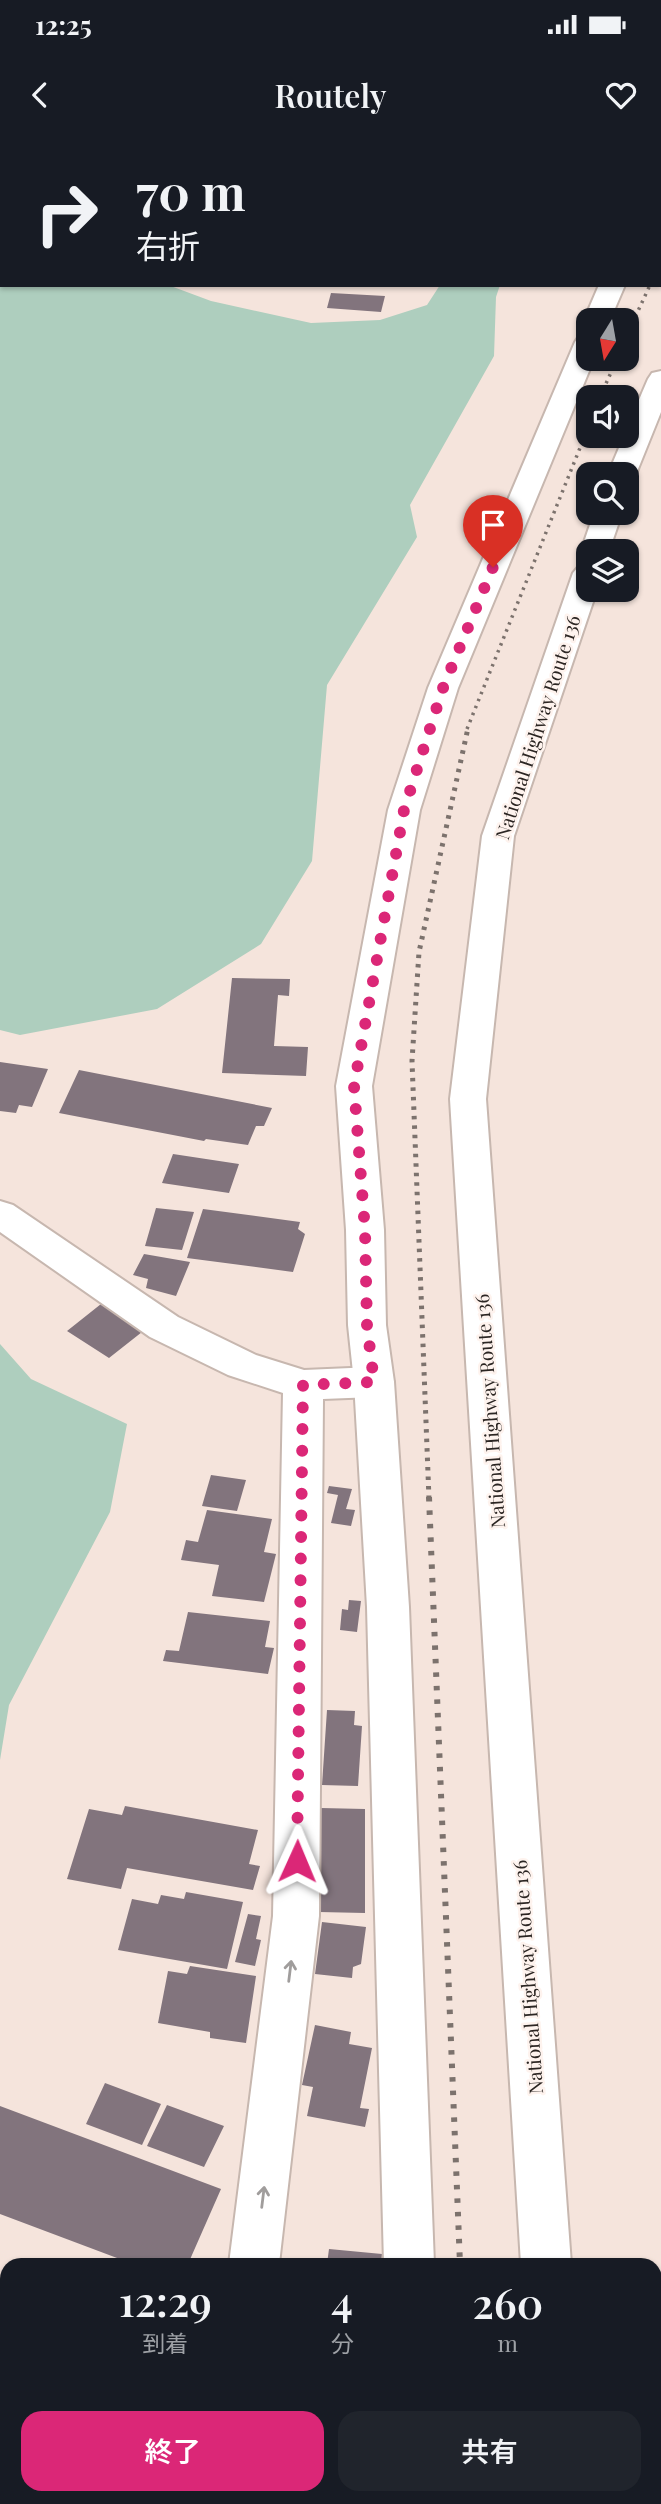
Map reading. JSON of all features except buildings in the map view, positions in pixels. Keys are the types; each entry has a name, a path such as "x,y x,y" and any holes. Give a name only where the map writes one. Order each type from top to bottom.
{"main road":[{"path":"602,308 611,287"},
{"path":"409,2258 388,1607 374,1382 367,1325 365,1230 354,1086 404,810 443,688 576,371"},
{"path":"627,462 661,379"},
{"name":"National Highway Route 136","path":"546,2258 468,1099 498,836 578,602"},
{"path":"0,1214 164,1327 242,1365 303,1385 374,1382"},
{"path":"255,2258 296,1916 303,1385"}],"green space":[{"path":"0,287 173,287 211,301 311,323 380,320 427,305 439,287 499,287 496,297 494,356 410,505 417,537 327,685 312,861 261,944 157,1009 20,1035 0,1030"},
{"path":"0,1344 31,1379 127,1424 110,1512 9,1705 0,1760"}],"railway":[{"path":"639,309 649,287"},
{"path":"605,385 612,371"},
{"path":"467,729 580,448"},
{"path":"429,1499 412,1061 419,952 468,728"},
{"path":"429,1497 460,2258"}],"route":[{"path":"297,1861 303,1385 374,1382 367,1325 365,1230 354,1086 404,810 443,688 493,567"}]}
